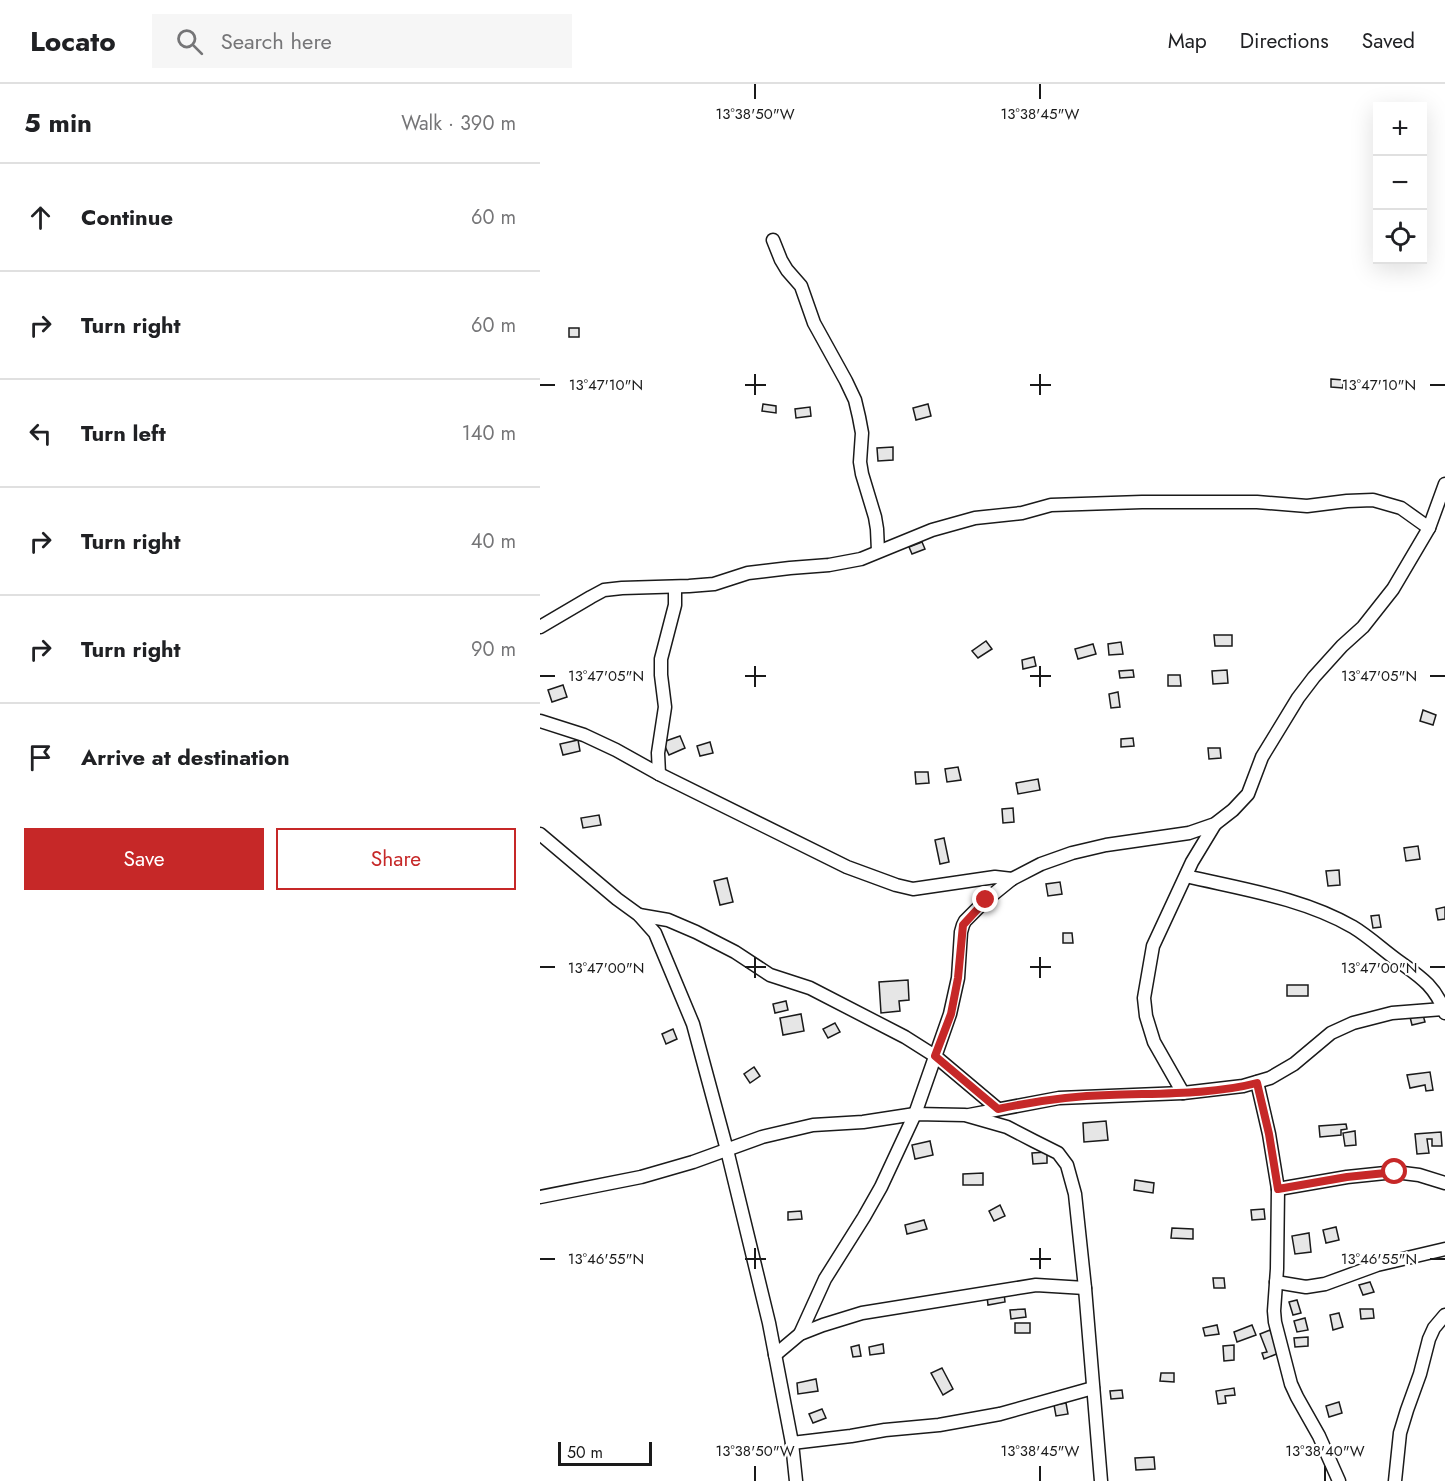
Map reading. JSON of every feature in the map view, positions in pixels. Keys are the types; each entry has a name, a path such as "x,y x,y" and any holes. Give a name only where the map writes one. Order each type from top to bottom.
{"street":[{"path":"773,240 787,270 801,286 814,323 855,400 862,433 860,462 875,517 878,551"},
{"path":"800,1334 825,1279 881,1187 915,1114 951,1014 958,978 963,925 986,900 1012,879 1041,864 1106,845 1189,833 1215,824 1233,810 1248,794 1262,757 1298,698 1342,646 1363,627 1387,597 1429,528 1445,484"},
{"path":"540,627 604,590 714,584 748,573 828,566 861,559 932,530 975,518 1022,513 1051,506 1257,502 1307,506 1373,500 1401,508 1429,528"},
{"path":"659,774 658,753 665,707 661,659 675,605 675,587"},
{"path":"540,721 584,735 847,867 896,885 913,889 995,877 1012,879"},
{"path":"1183,1093 1154,1042 1146,1016 1144,998 1153,946 1192,862 1215,824"},
{"path":"540,834 639,915 655,933 693,1024 727,1150 769,1323 792,1443 796,1481"},
{"path":"540,1197 641,1178 762,1137 813,1125 863,1122 915,1114 965,1115 1059,1098 1183,1093 1243,1086 1270,1078 1294,1064 1331,1033 1353,1023 1392,1013 1444,1011 1432,989 1417,973 1353,927 1311,908 1186,876"},
{"path":"639,915 668,920 696,932 735,952 771,975 810,988 904,1036 935,1056 998,1109"},
{"path":"1257,1083 1269,1134 1278,1189 1275,1322 1291,1384 1319,1436 1339,1481"},
{"path":"965,1115 1007,1127 1058,1153 1066,1165 1075,1194 1101,1481"},
{"path":"1278,1189 1347,1177 1395,1172 1419,1175 1445,1183"},
{"path":"1276,1282 1306,1287 1325,1284 1377,1265 1445,1249"},
{"path":"775,1355 800,1334 823,1324 862,1313 1036,1285 1085,1288"},
{"path":"1395,1481 1400,1433 1429,1339 1434,1328 1445,1315"},
{"path":"792,1443 939,1425 1000,1414 1093,1388"}],"building":[{"path":"569,328 579,328 579,337 569,337"},
{"path":"1331,379 1343,380 1343,388 1331,387"},
{"path":"763,404 776,406 776,413 762,411"},
{"path":"928,404 931,416 916,420 913,408"},
{"path":"810,407 811,416 796,418 795,409"},
{"path":"893,447 893,460 878,461 877,448"},
{"path":"922,542 925,549 912,554 909,547"},
{"path":"1214,635 1232,635 1232,646 1215,646"},
{"path":"986,641 992,649 978,658 972,651"},
{"path":"1121,642 1123,654 1109,655 1108,644"},
{"path":"1093,644 1096,654 1078,659 1075,649"},
{"path":"1034,657 1036,666 1023,669 1022,660"},
{"path":"1133,670 1134,677 1120,678 1119,671"},
{"path":"1227,670 1228,683 1213,684 1212,671"},
{"path":"1168,675 1180,675 1181,686 1168,686"},
{"path":"563,685 567,697 552,702 548,690"},
{"path":"1118,692 1120,707 1111,708 1109,694"},
{"path":"1423,710 1436,715 1433,725 1420,721"},
{"path":"680,736 685,748 669,755 663,742"},
{"path":"1133,738 1134,746 1121,747 1121,739"},
{"path":"578,740 580,751 563,755 560,744"},
{"path":"710,742 713,753 700,756 697,746"},
{"path":"1208,748 1220,748 1221,758 1209,759"},
{"path":"958,767 961,780 947,782 945,769"},
{"path":"915,772 928,772 929,783 916,784"},
{"path":"1038,779 1040,790 1018,794 1016,783"},
{"path":"1013,808 1014,822 1003,823 1002,809"},
{"path":"599,815 601,825 583,828 581,818"},
{"path":"944,838 949,862 940,864 935,840"},
{"path":"1418,846 1420,859 1406,861 1404,848"},
{"path":"1339,870 1340,885 1328,886 1326,871"},
{"path":"727,878 733,902 720,905 714,881"},
{"path":"1060,882 1062,894 1048,896 1046,884"},
{"path":"1445,907 1445,919 1438,920 1436,909"},
{"path":"1379,915 1381,927 1373,928 1371,916"},
{"path":"1063,933 1072,933 1073,943 1063,943"},
{"path":"908,980 909,1000 899,1001 900,1011 881,1013 879,982"},
{"path":"1287,985 1308,985 1308,996 1287,996"},
{"path":"786,1001 788,1010 775,1013 773,1004"},
{"path":"801,1014 804,1031 783,1035 780,1018"},
{"path":"1423,1015 1425,1022 1412,1025 1410,1017"},
{"path":"835,1023 840,1032 828,1038 823,1029"},
{"path":"673,1029 677,1039 666,1044 662,1034"},
{"path":"754,1067 760,1076 750,1083 744,1074"},
{"path":"1430,1072 1433,1090 1426,1091 1425,1085 1410,1088 1407,1075"},
{"path":"1106,1121 1108,1140 1084,1142 1083,1123"},
{"path":"1346,1124 1347,1129 1341,1130 1341,1135 1320,1137 1319,1126"},
{"path":"1355,1131 1356,1145 1345,1146 1343,1133"},
{"path":"1441,1132 1442,1146 1432,1146 1432,1139 1427,1139 1429,1153 1417,1154 1415,1134"},
{"path":"930,1141 933,1155 915,1159 912,1145"},
{"path":"1047,1152 1047,1163 1033,1164 1032,1153"},
{"path":"983,1173 983,1185 963,1185 963,1174"},
{"path":"1135,1180 1154,1183 1153,1193 1134,1190"},
{"path":"1000,1205 1005,1216 994,1221 989,1211"},
{"path":"1264,1209 1265,1219 1252,1220 1251,1210"},
{"path":"801,1211 802,1219 788,1220 788,1212"},
{"path":"924,1220 927,1229 907,1234 905,1225"},
{"path":"1336,1227 1339,1240 1326,1243 1323,1230"},
{"path":"1172,1228 1193,1229 1193,1239 1171,1238"},
{"path":"1309,1233 1311,1252 1295,1254 1292,1236"},
{"path":"1213,1278 1224,1278 1225,1288 1214,1288"},
{"path":"1370,1282 1374,1292 1363,1295 1359,1285"},
{"path":"1004,1293 1005,1302 988,1305 987,1296"},
{"path":"1297,1300 1301,1313 1293,1315 1289,1302"},
{"path":"1025,1309 1026,1317 1011,1319 1010,1310"},
{"path":"1360,1309 1373,1309 1374,1318 1361,1319"},
{"path":"1339,1313 1343,1327 1333,1330 1330,1315"},
{"path":"1305,1318 1308,1330 1297,1332 1294,1321"},
{"path":"1015,1323 1030,1323 1030,1333 1015,1333"},
{"path":"1217,1325 1219,1334 1205,1336 1203,1328"},
{"path":"1252,1325 1256,1335 1237,1342 1234,1332"},
{"path":"1270,1330 1279,1353 1264,1359 1262,1353 1267,1352 1260,1334"},
{"path":"1308,1337 1308,1346 1295,1347 1294,1338"},
{"path":"883,1344 884,1353 870,1355 869,1347"},
{"path":"859,1345 861,1356 853,1357 851,1347"},
{"path":"1234,1345 1234,1360 1224,1361 1223,1346"},
{"path":"942,1368 953,1389 943,1395 931,1373"},
{"path":"1161,1373 1174,1373 1174,1382 1160,1381"},
{"path":"816,1379 818,1391 798,1394 797,1383"},
{"path":"1234,1388 1235,1395 1225,1396 1226,1403 1218,1404 1216,1391"},
{"path":"1122,1390 1123,1398 1111,1399 1110,1391"},
{"path":"1339,1402 1342,1413 1329,1417 1326,1406"},
{"path":"1066,1403 1068,1414 1056,1416 1054,1405"},
{"path":"822,1409 826,1418 813,1423 809,1414"},
{"path":"1154,1457 1155,1469 1136,1470 1135,1458"}],"route":[{"path":"986,900 963,925 958,978 951,1014 935,1056 998,1109 1059,1098 1183,1093 1257,1083 1269,1134 1278,1189 1347,1177 1395,1172"}]}
